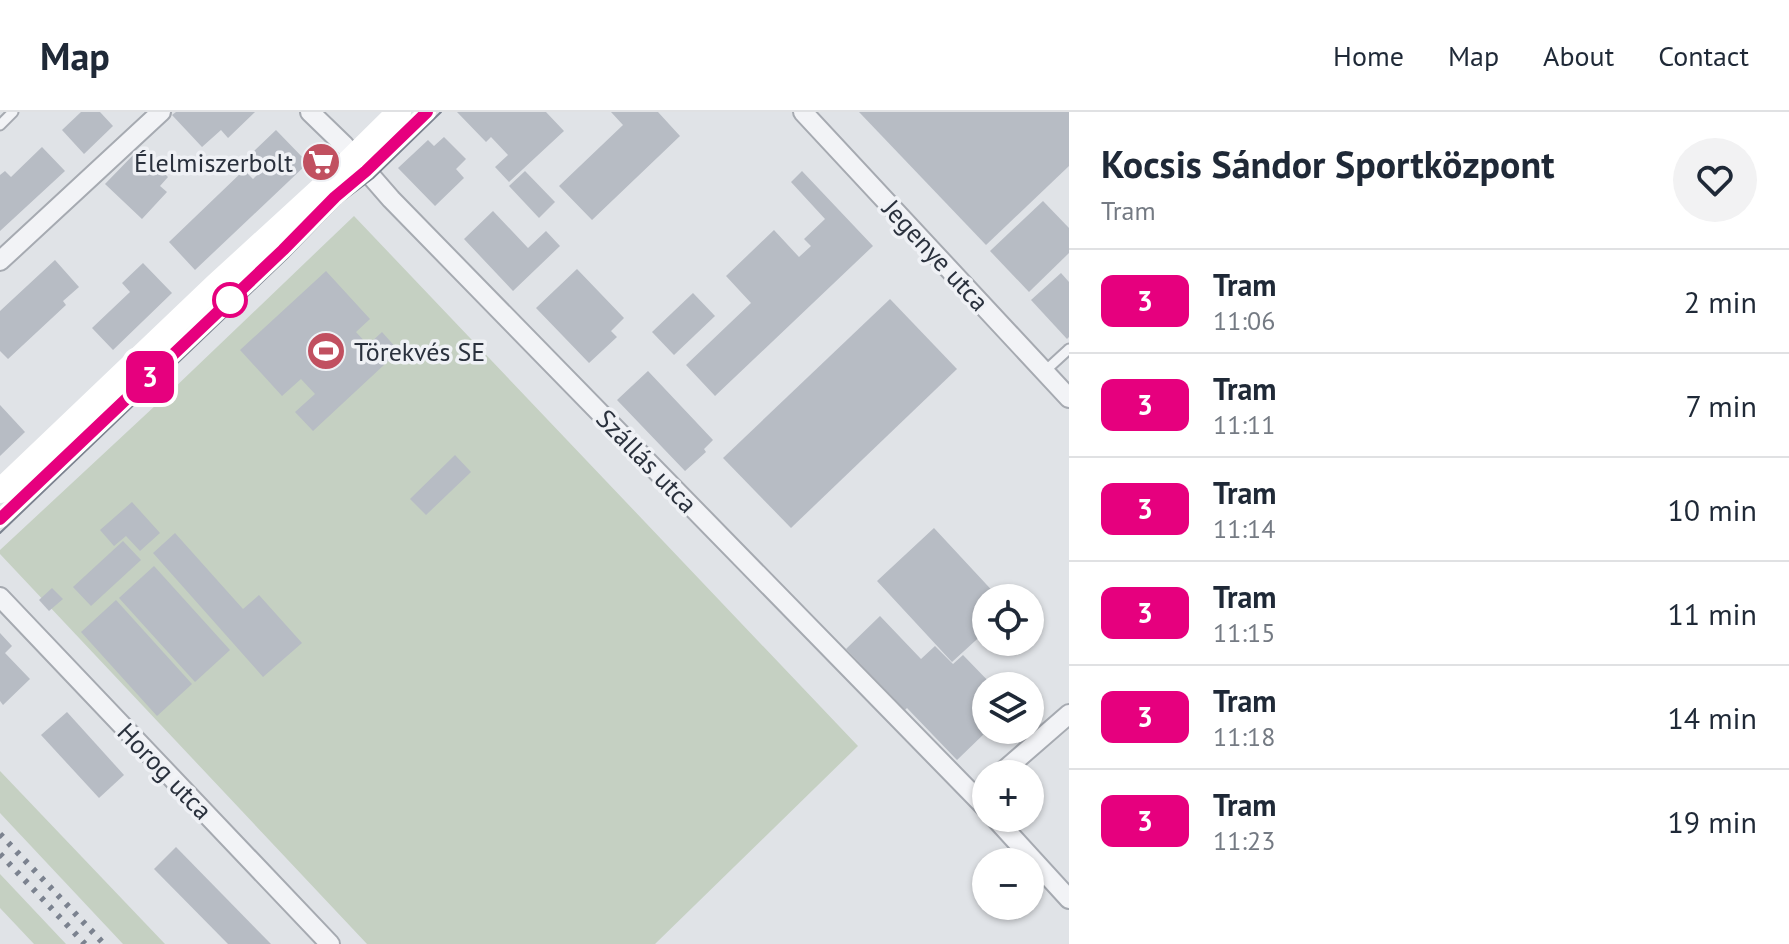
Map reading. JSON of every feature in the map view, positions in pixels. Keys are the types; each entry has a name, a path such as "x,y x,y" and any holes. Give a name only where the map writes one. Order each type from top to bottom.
{"street":[{"path":"0,261 161,112"},
{"name":"Szállás utca","path":"310,112 391,199 972,787"},
{"path":"0,491 399,112"},
{"name":"Jegenye utca","path":"803,112 1069,398"},
{"name":"Horog utca","path":"0,597 330,944"},
{"path":"1016,760 1069,714"},
{"path":"1008,832 1069,899"}],"lane":[{"path":"0,125 13,112"},
{"path":"1045,371 1069,349"}],"green space":[{"path":"354,216 858,746 655,944 367,944 0,554 0,550"},
{"path":"0,771 165,944 123,944 0,813"},
{"path":"0,874 66,944 34,944 0,908"}],"building":[{"path":"81,112 100,112 113,126 84,154 62,130"},
{"path":"176,112 255,112 228,138 221,130 202,147 172,115"},
{"path":"457,112 546,112 564,131 509,182 495,167 508,155 491,137 486,142"},
{"path":"611,112 658,112 680,136 592,220 559,186 623,125"},
{"path":"859,112 1069,112 1069,166 986,245"},
{"path":"276,130 308,163 195,270 169,242 244,170 253,179 265,167 252,153"},
{"path":"444,137 466,159 456,169 464,178 435,206 398,168 428,140 434,146"},
{"path":"42,147 65,171 0,231 0,175 5,171 11,177"},
{"path":"139,149 168,177 160,186 167,192 142,219 105,184"},
{"path":"525,171 555,202 539,218 509,186"},
{"path":"802,171 873,246 715,396 686,365 751,303 726,276 774,230 799,257 811,246 804,239 825,219 791,182"},
{"path":"1043,201 1069,228 1069,253 1029,292 990,251"},
{"path":"493,211 528,248 546,231 560,246 513,291 464,239"},
{"path":"55,260 79,287 63,301 66,305 8,359 0,351 0,311"},
{"path":"143,263 172,293 113,350 92,328 130,292 122,283"},
{"path":"577,269 624,318 611,331 617,337 589,363 536,308"},
{"path":"326,271 370,319 356,332 368,345 382,332 399,351 313,431 295,412 315,394 301,379 282,396 240,350"},
{"path":"1061,273 1069,282 1067,339 1031,300"},
{"path":"693,293 715,316 674,355 652,332"},
{"path":"890,299 957,369 791,528 723,458"},
{"path":"648,371 713,440 704,449 706,452 685,471 617,400"},
{"path":"0,405 25,432 0,456"},
{"path":"455,455 471,472 426,515 410,499"},
{"path":"132,502 160,533 140,551 126,536 114,546 100,530"},
{"path":"934,528 986,584 972,584 972,644 952,662 877,581"},
{"path":"175,533 243,609 259,595 302,643 263,677 153,553"},
{"path":"123,541 141,560 91,606 73,587"},
{"path":"154,566 230,650 195,682 119,598"},
{"path":"52,588 63,599 49,611 39,600"},
{"path":"116,600 192,684 157,716 81,632"},
{"path":"880,616 921,659 935,646 953,664 963,655 979,672 972,672 974,744 957,760 846,649"},
{"path":"0,633 12,646 5,653 30,679 3,705 0,701"},
{"path":"67,712 124,775 99,798 41,735"},
{"path":"176,847 271,944 228,944 154,869"}],"tram line":[{"name":"3","path":"0,519 427,112"},
{"path":"0,533 287,258 340,203 373,178 441,112"}],"railway":[{"path":"0,834 104,944"},
{"path":"0,854 85,944"}],"place":[{"name":"Élelmiszerbolt","path":"321,162"},
{"name":"Törekvés SE","path":"326,351"}]}
